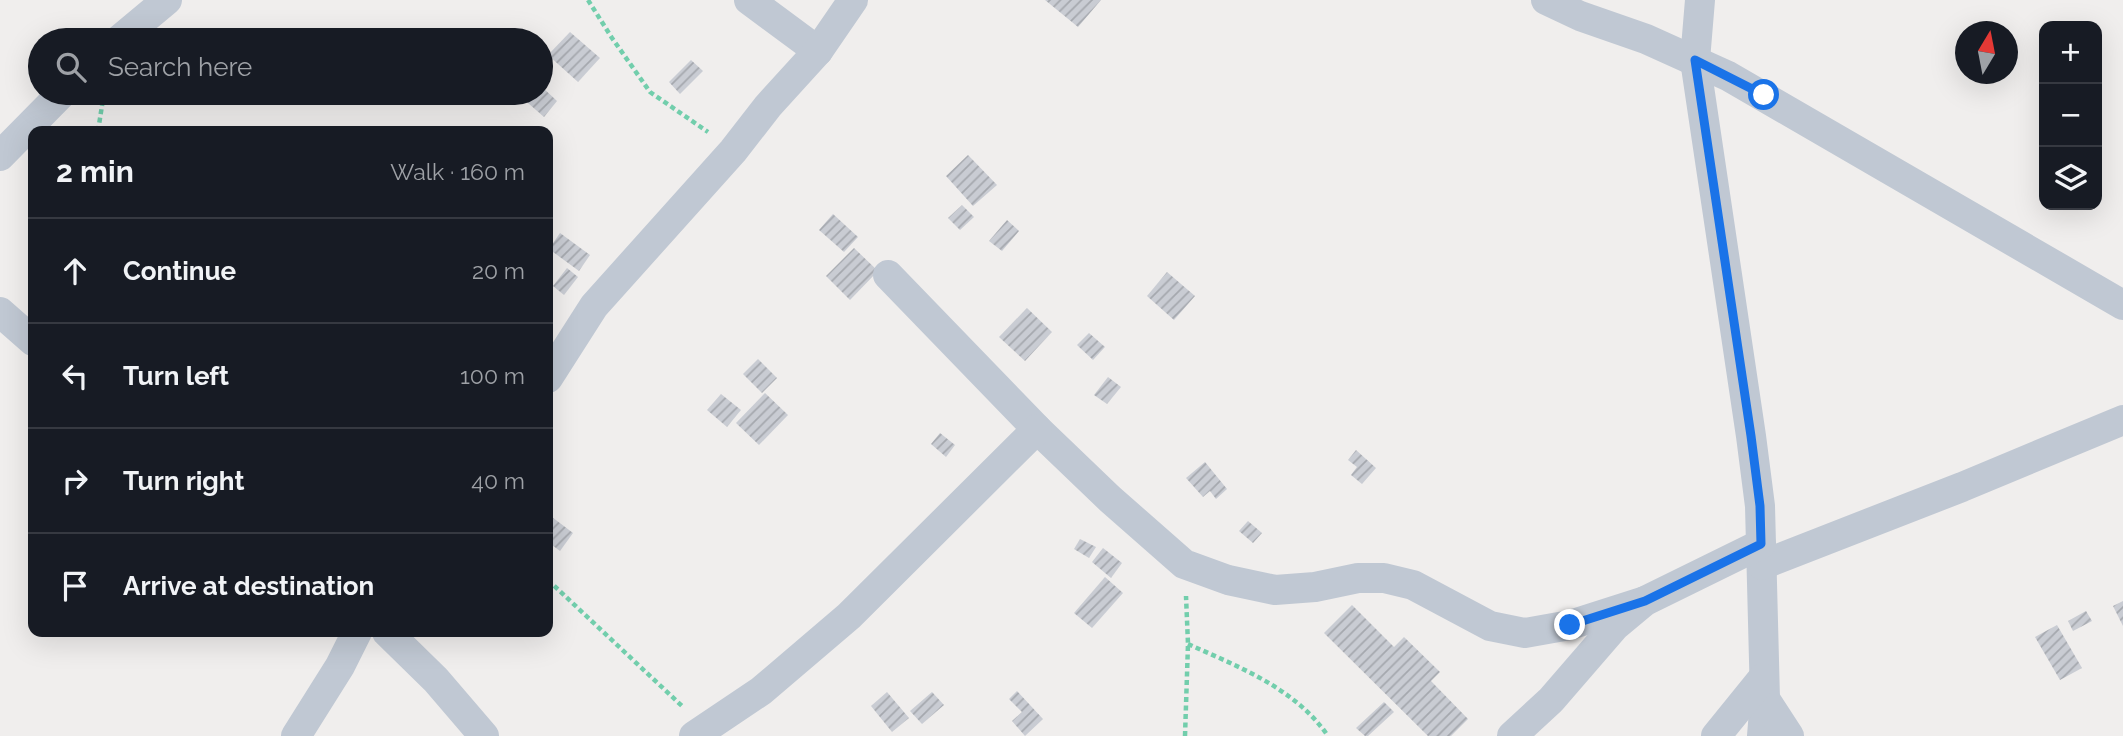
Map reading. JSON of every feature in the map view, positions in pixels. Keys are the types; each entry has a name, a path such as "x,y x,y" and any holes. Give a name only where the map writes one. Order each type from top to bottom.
{"street":[{"path":"133,28 167,0"},
{"path":"749,0 818,51"},
{"path":"553,370 594,306 733,151 768,106 818,51 853,0"},
{"path":"1546,0 1580,16 1646,39 1695,60 1764,95 2123,305"},
{"path":"1700,0 1695,60 1760,506 1764,688 1762,736"},
{"path":"30,126 50,105"},
{"path":"0,156 28,128"},
{"path":"888,275 1037,429 1110,499 1184,564 1228,580 1275,590 1315,587 1358,578 1384,578 1413,584 1490,626 1525,633 1605,615 1645,601 1762,555 1962,487 2123,420"},
{"path":"0,312 28,337"},
{"path":"700,732 761,691 849,616 1037,429"},
{"path":"1512,736 1551,700 1615,626 1645,601"},
{"path":"296,736 340,666 354,637"},
{"path":"392,637 436,680 484,736"},
{"path":"1716,736 1764,688"},
{"path":"1764,688 1789,736"}],"path":[{"path":"588,0 611,38 650,92 733,151"},
{"path":"99,126 102,105"},
{"path":"1184,564 1188,643 1185,736"},
{"path":"553,585 700,732"},
{"path":"1188,643 1283,691 1304,708 1328,736"}],"building":[{"path":"1045,0 1101,0 1078,27"},
{"path":"570,32 600,58 578,82 553,60 553,50"},
{"path":"691,60 703,71 680,94 669,82"},
{"path":"553,97 557,101 544,117 530,105 553,105"},
{"path":"968,155 997,185 973,206 946,176"},
{"path":"962,205 974,217 960,230 948,218"},
{"path":"833,214 858,237 844,252 819,230"},
{"path":"1007,220 1019,231 1002,251 989,241"},
{"path":"560,233 590,255 579,271 553,252 553,243"},
{"path":"854,248 878,271 850,300 826,276"},
{"path":"567,268 578,277 564,295 553,286"},
{"path":"1167,272 1195,296 1174,320 1147,296"},
{"path":"1027,308 1052,332 1025,361 999,337"},
{"path":"1089,333 1105,347 1093,360 1077,345"},
{"path":"758,359 777,378 762,393 743,374"},
{"path":"1108,377 1121,387 1107,404 1094,395"},
{"path":"765,393 788,415 759,445 736,423"},
{"path":"721,394 741,410 727,427 707,410"},
{"path":"940,433 955,445 946,457 931,444"},
{"path":"1356,450 1376,468 1362,484 1351,475 1357,467 1348,460"},
{"path":"1205,462 1227,489 1216,499 1210,491 1203,497 1186,478"},
{"path":"553,518 573,533 560,551 553,546"},
{"path":"1248,521 1262,533 1253,543 1239,531"},
{"path":"1080,539 1096,547 1089,558 1074,549"},
{"path":"1103,548 1122,563 1111,578 1092,562"},
{"path":"1105,577 1123,593 1092,628 1074,613"},
{"path":"2123,601 2123,626 2113,606"},
{"path":"1352,605 1394,647 1404,637 1440,672 1431,681 1468,719 1451,736 1428,736 1324,633"},
{"path":"2086,611 2092,621 2073,631 2068,621"},
{"path":"2057,625 2082,668 2060,680 2035,637"},
{"path":"1017,691 1043,719 1025,736 1012,721 1022,712 1009,699"},
{"path":"887,692 909,718 892,732 871,706"},
{"path":"932,692 944,705 922,724 910,711"},
{"path":"1384,702 1394,712 1365,736 1356,728"}],"route":[{"path":"1570,625 1645,601 1761,544 1760,506 1751,436 1695,60 1764,95"}]}
